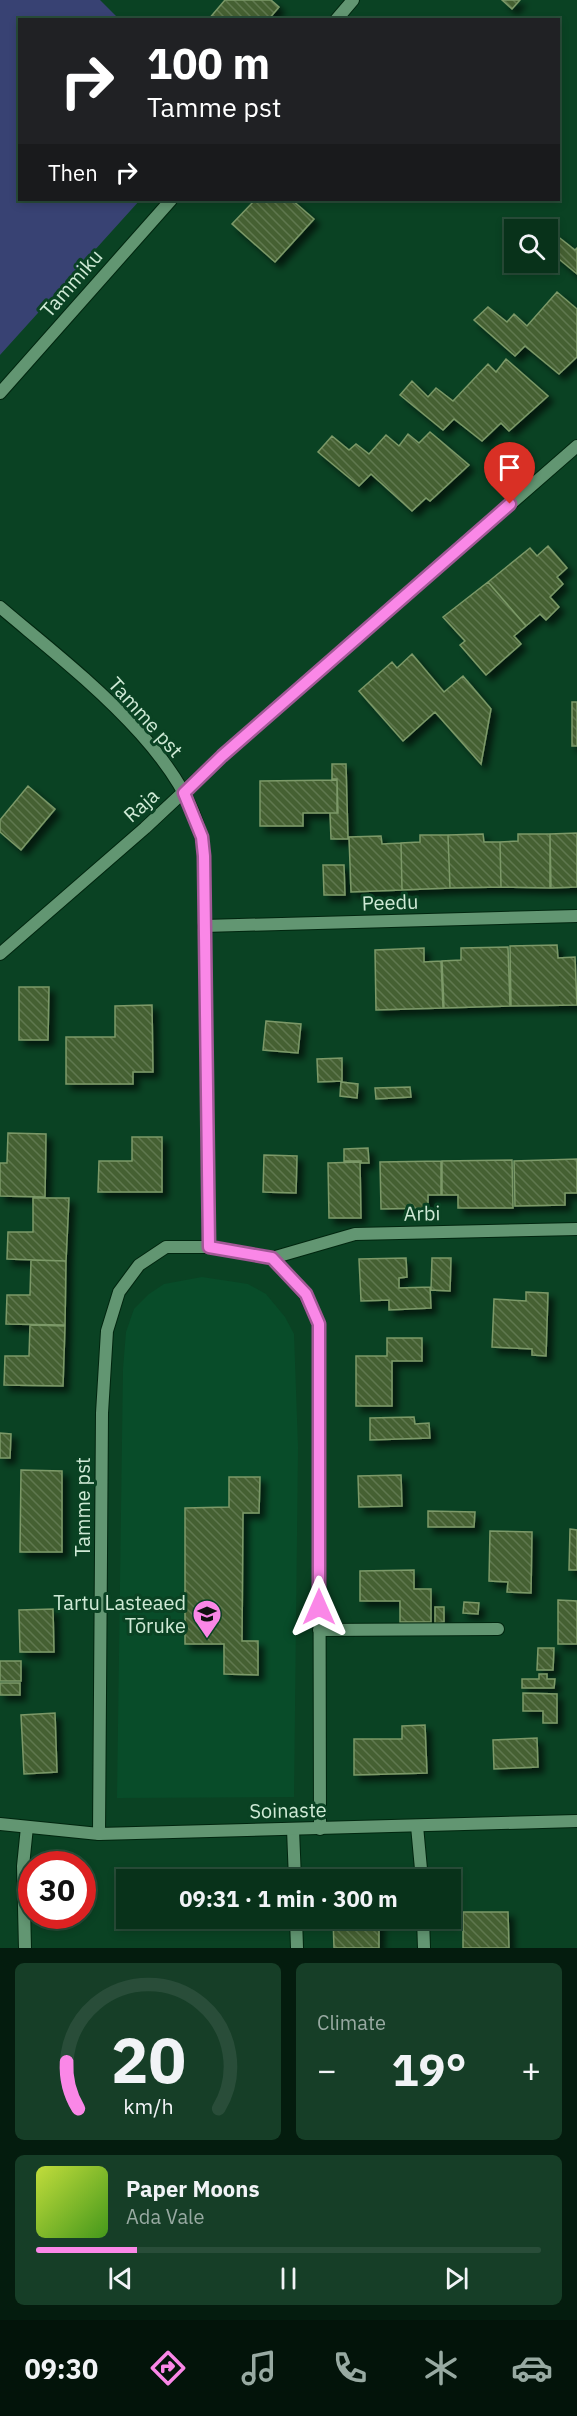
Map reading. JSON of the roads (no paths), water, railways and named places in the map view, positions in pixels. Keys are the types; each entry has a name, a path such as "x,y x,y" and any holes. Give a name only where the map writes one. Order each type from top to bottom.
{"street":[{"path":"338,18 353,0"},
{"name":"Tammiku","path":"0,393 170,201"},
{"name":"Raja","path":"0,954 184,793 222,756 577,446"},
{"name":"Tamme pst","path":"0,608 93,687 161,758 184,793 202,837 209,1247"},
{"name":"Peedu","path":"204,926 577,916"},
{"name":"Arbi","path":"272,1258 355,1234 577,1229"},
{"name":"Tamme pst","path":"99,1834 102,1413 107,1331 118,1292 139,1265 166,1247 209,1247 272,1258"},
{"path":"272,1258 306,1294 319,1324 320,1829"},
{"path":"319,1630 498,1629"},
{"name":"Soinaste","path":"0,1824 99,1834 577,1821"},
{"path":"417,1826 422,1869"},
{"path":"25,1948 23,1866 27,1827"},
{"path":"293,1829 295,1869"},
{"path":"296,1929 297,1948"},
{"path":"423,1929 424,1948"}],"place":[{"name":"Tartu Lasteaed Tõruke","path":"207,1640"}]}
